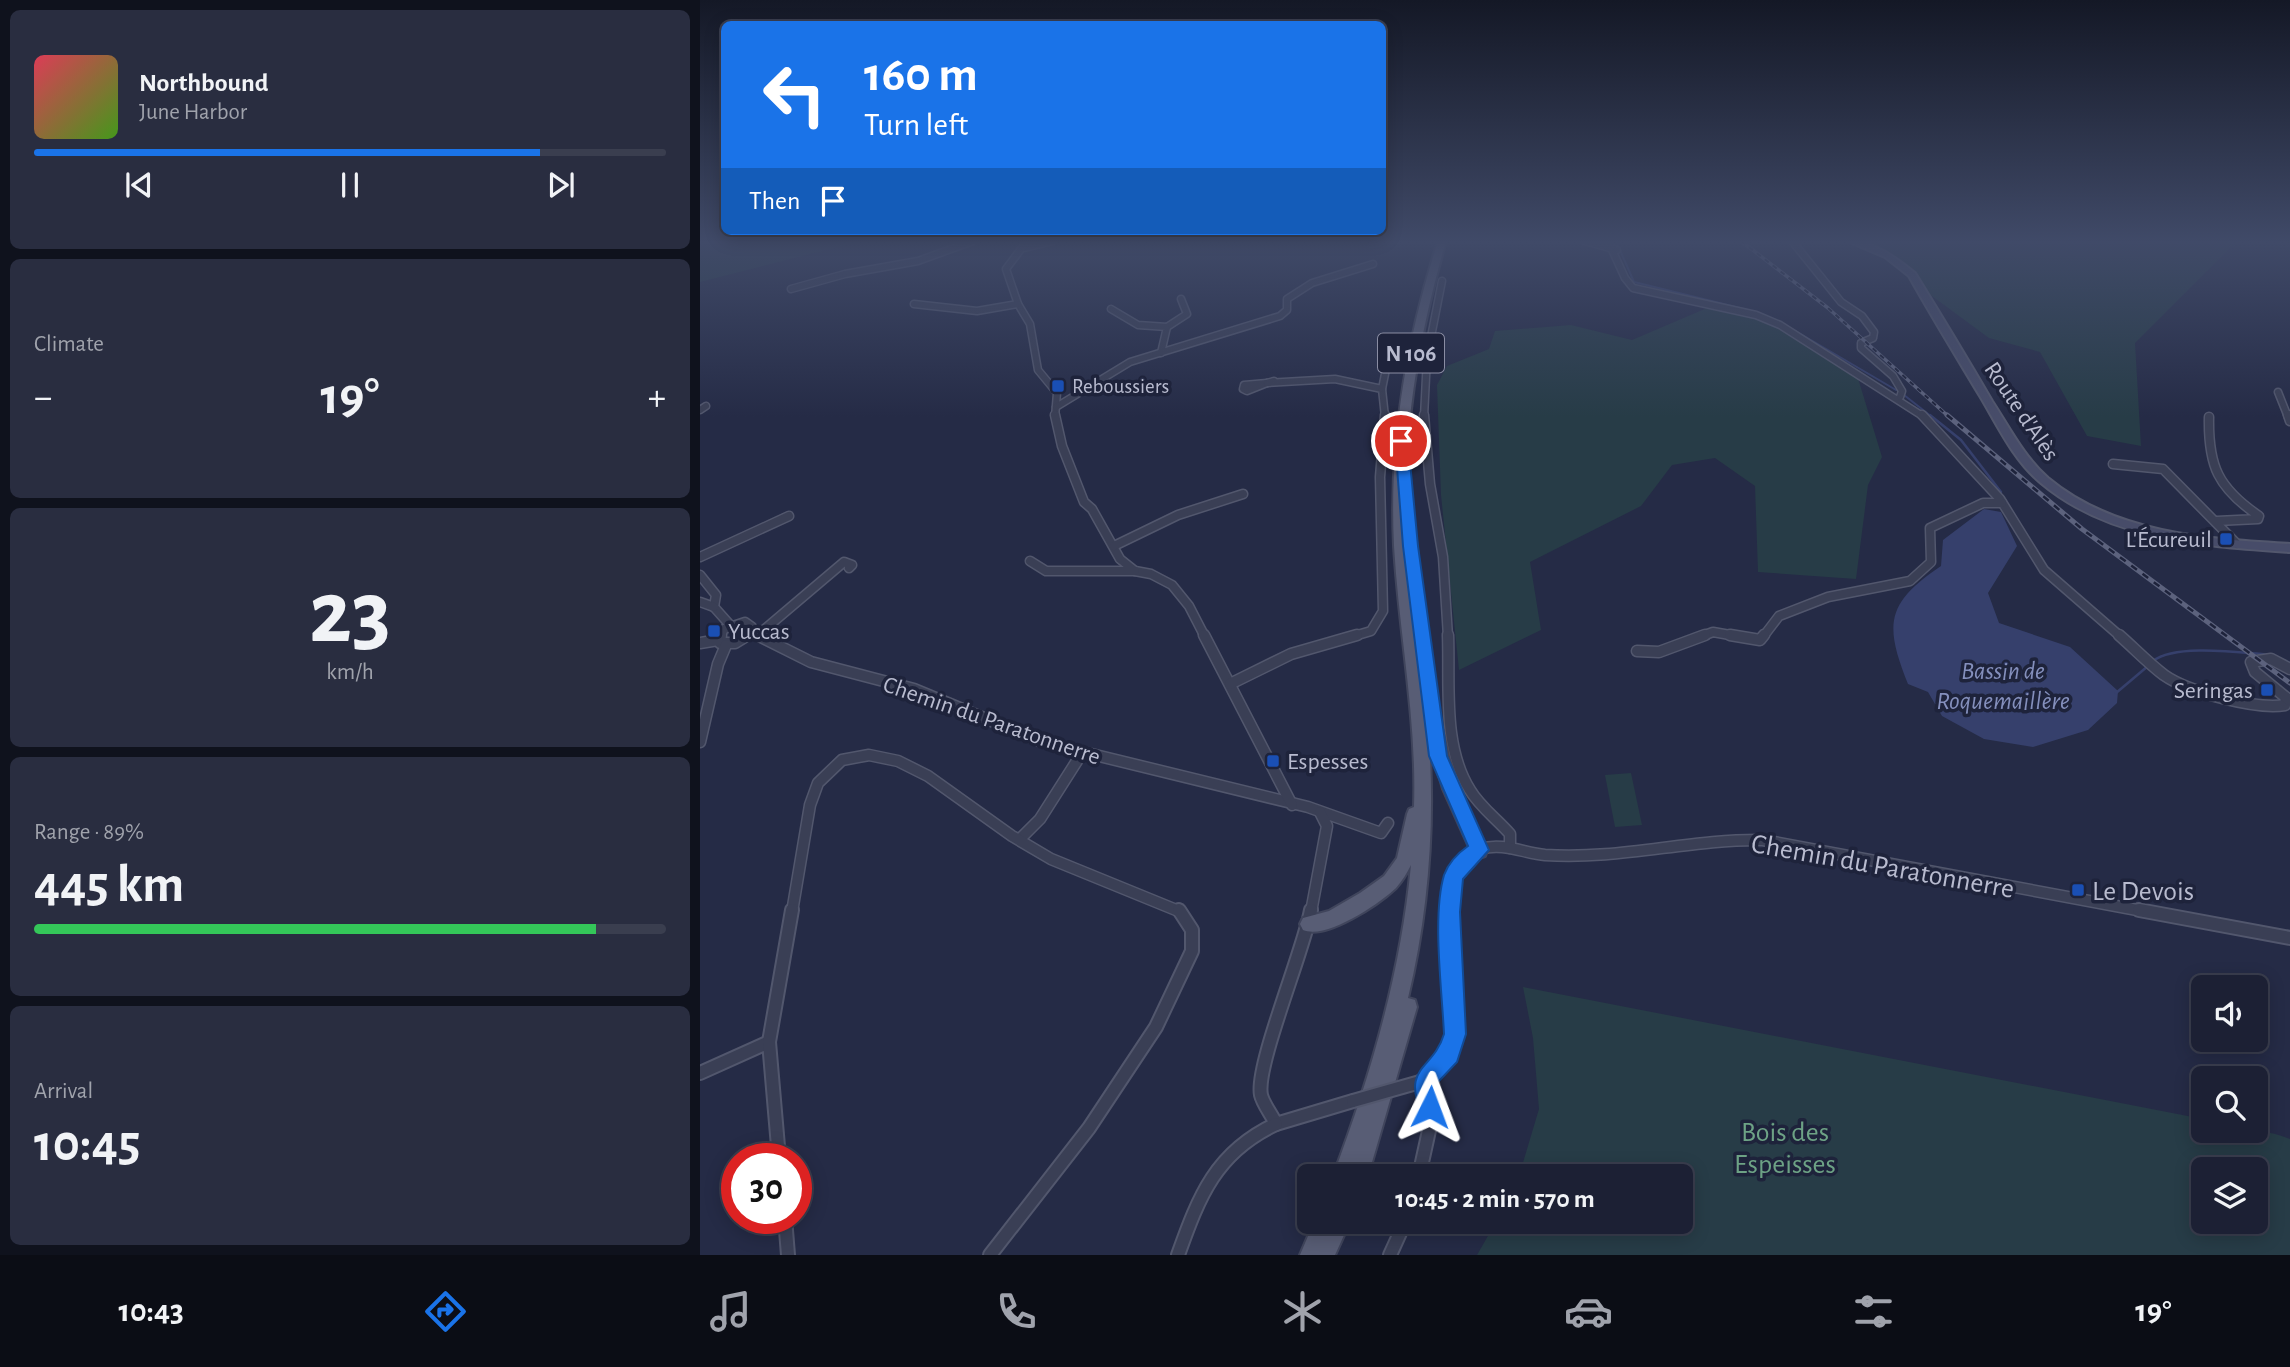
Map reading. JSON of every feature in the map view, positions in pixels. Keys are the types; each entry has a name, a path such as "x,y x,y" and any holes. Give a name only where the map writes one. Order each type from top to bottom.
{"main road":[{"name":"N 106","path":"1348,1164 1394,1025 1420,883 1422,760 1401,547 1401,468 1407,371 1426,300"},
{"name":"Route d'Alès","path":"1927,300 2019,451 2044,480 2072,500 2134,528 2199,541 2290,548"},
{"name":"N 106","path":"1361,1164 1404,1027 1422,936 1432,820 1427,685 1401,468"},
{"path":"1427,685 1438,756 1479,850"},
{"path":"1309,924 1332,919 1385,889 1395,879 1411,841 1422,760"},
{"path":"1311,1255 1320,1234"},
{"path":"1324,1255 1334,1234"}],"street":[{"path":"1016,300 1030,324 1038,370 1057,393 1056,407 1062,446 1084,502 1092,509 1120,559 1135,571"},
{"path":"1111,309 1138,325 1167,327 1186,314 1181,300"},
{"path":"1056,407 1130,362 1280,316 1287,310 1286,300"},
{"path":"1437,300 1432,316 1432,334 1424,354 1422,411 1430,484 1444,553 1451,723 1456,758 1463,778 1479,804 1510,834 1510,849"},
{"path":"1686,300 1756,315 1798,334 1917,410 2002,503 2044,570 2166,676 2196,688 2269,708 2285,705 2288,700 2255,672 2251,662 2261,657 2277,660 2290,669"},
{"path":"1838,300 1862,316 1874,332 1873,338 1861,343 1861,348 1893,376 1902,391 1900,397"},
{"path":"914,304 977,311 1018,304"},
{"path":"1161,353 1167,327"},
{"path":"1230,684 1291,654 1371,631 1380,621 1384,601 1380,477 1386,429 1382,389 1387,364"},
{"path":"1274,381 1335,379 1382,389"},
{"path":"2278,392 2290,421"},
{"path":"2209,417 2210,467 2234,498 2259,516 2258,519 2251,520 2217,521"},
{"path":"2113,464 2163,469 2217,521 2236,544"},
{"path":"1114,546 1178,515 1243,494"},
{"path":"1637,651 1659,652 1713,632 1760,640 1779,616 1828,597 1910,581 1931,562 1930,528 1983,503 2002,503"},
{"path":"700,557 789,516"},
{"path":"1030,561 1046,571 1135,571 1151,574 1172,585 1199,621 1292,805"},
{"path":"700,643 743,640 831,576 844,562 852,565 849,568"},
{"path":"700,575 716,595 714,607"},
{"path":"700,602 714,607 730,625 722,642 700,743"},
{"name":"Chemin du Paratonnerre","path":"730,625 745,622 750,624 755,633 811,662 914,690 1006,729 1082,753 1308,807 1381,833 1388,823"},
{"path":"1020,839 1040,819 1082,753"},
{"path":"778,1143 769,1042 810,806 819,781 841,762 870,754 902,762 929,776 1032,849 1177,908 1185,915 1191,927 1193,948 1166,1009 1115,1096 990,1255"},
{"path":"1276,1124 1261,1094 1262,1075 1309,924 1327,826 1320,813"},
{"name":"Chemin du Paratonnerre","path":"1479,850 1510,849 1559,855 1646,852 1720,839 1763,841 2290,938"},
{"path":"1178,1255 1196,1205 1215,1169 1232,1150 1259,1130 1422,1081 1449,1054 1455,1034 1450,912 1454,876 1466,859 1479,850"},
{"path":"700,1073 769,1042"},
{"path":"1422,1081 1430,1126 1422,1164"},
{"path":"786,1234 788,1255"},
{"path":"1390,1255 1400,1234"}],"green space":[{"path":"1937,300 2178,300 2135,343 2141,446 2087,436 2040,352 1989,338"},
{"path":"1707,308 1753,317 1797,336 1857,375 1882,457 1868,485 1856,579 1758,572 1755,486 1715,458 1672,465 1641,506 1530,562 1541,630 1459,670 1441,495 1437,385 1447,366 1489,349 1495,331 1571,325 1632,340"},
{"path":"1631,773 1642,825 1615,827 1605,775"},
{"name":"Bois des Espeisses","path":"1523,987 2191,1117 2191,1143 2268,1143 2268,1133 2279,1135 2290,1139 2290,1255 1477,1255 1489,1234 1693,1234 1693,1164 1523,1164 1539,1109 1533,1038"}],"water":[{"name":"Bassin de Roquemaillère","path":"1984,509 2001,512 2017,546 1988,593 1999,623 2070,647 2118,691 2117,703 2088,730 2033,747 1984,739 1942,716 1928,692 1908,684 1893,630 1900,604 1923,579 1941,566 1943,540"}],"waterway":[{"path":"1706,300 1748,310"},
{"path":"1787,326 1896,390"},
{"path":"1904,395 1932,417"},
{"path":"1930,415 1961,440 2001,492"},
{"path":"2153,661 2164,655 2193,651 2273,655"},
{"path":"2279,658 2290,663"},
{"path":"2116,693 2148,666"}],"railway":[{"path":"1817,300 1949,417"},
{"path":"1947,415 2082,529 2290,683"}],"place":[{"name":"Reboussiers","path":"1058,386"},
{"name":"L'Écureuil","path":"2226,539"},
{"name":"Yuccas","path":"714,631"},
{"name":"Seringas","path":"2267,690"},
{"name":"Espesses","path":"1273,761"},
{"name":"Le Devois","path":"2078,890"}],"route":[{"path":"1401,441 1401,468 1410,546 1438,756 1479,850 1461,864 1454,876 1450,912 1455,1034 1449,1054 1425,1079 1430,1107"}]}
